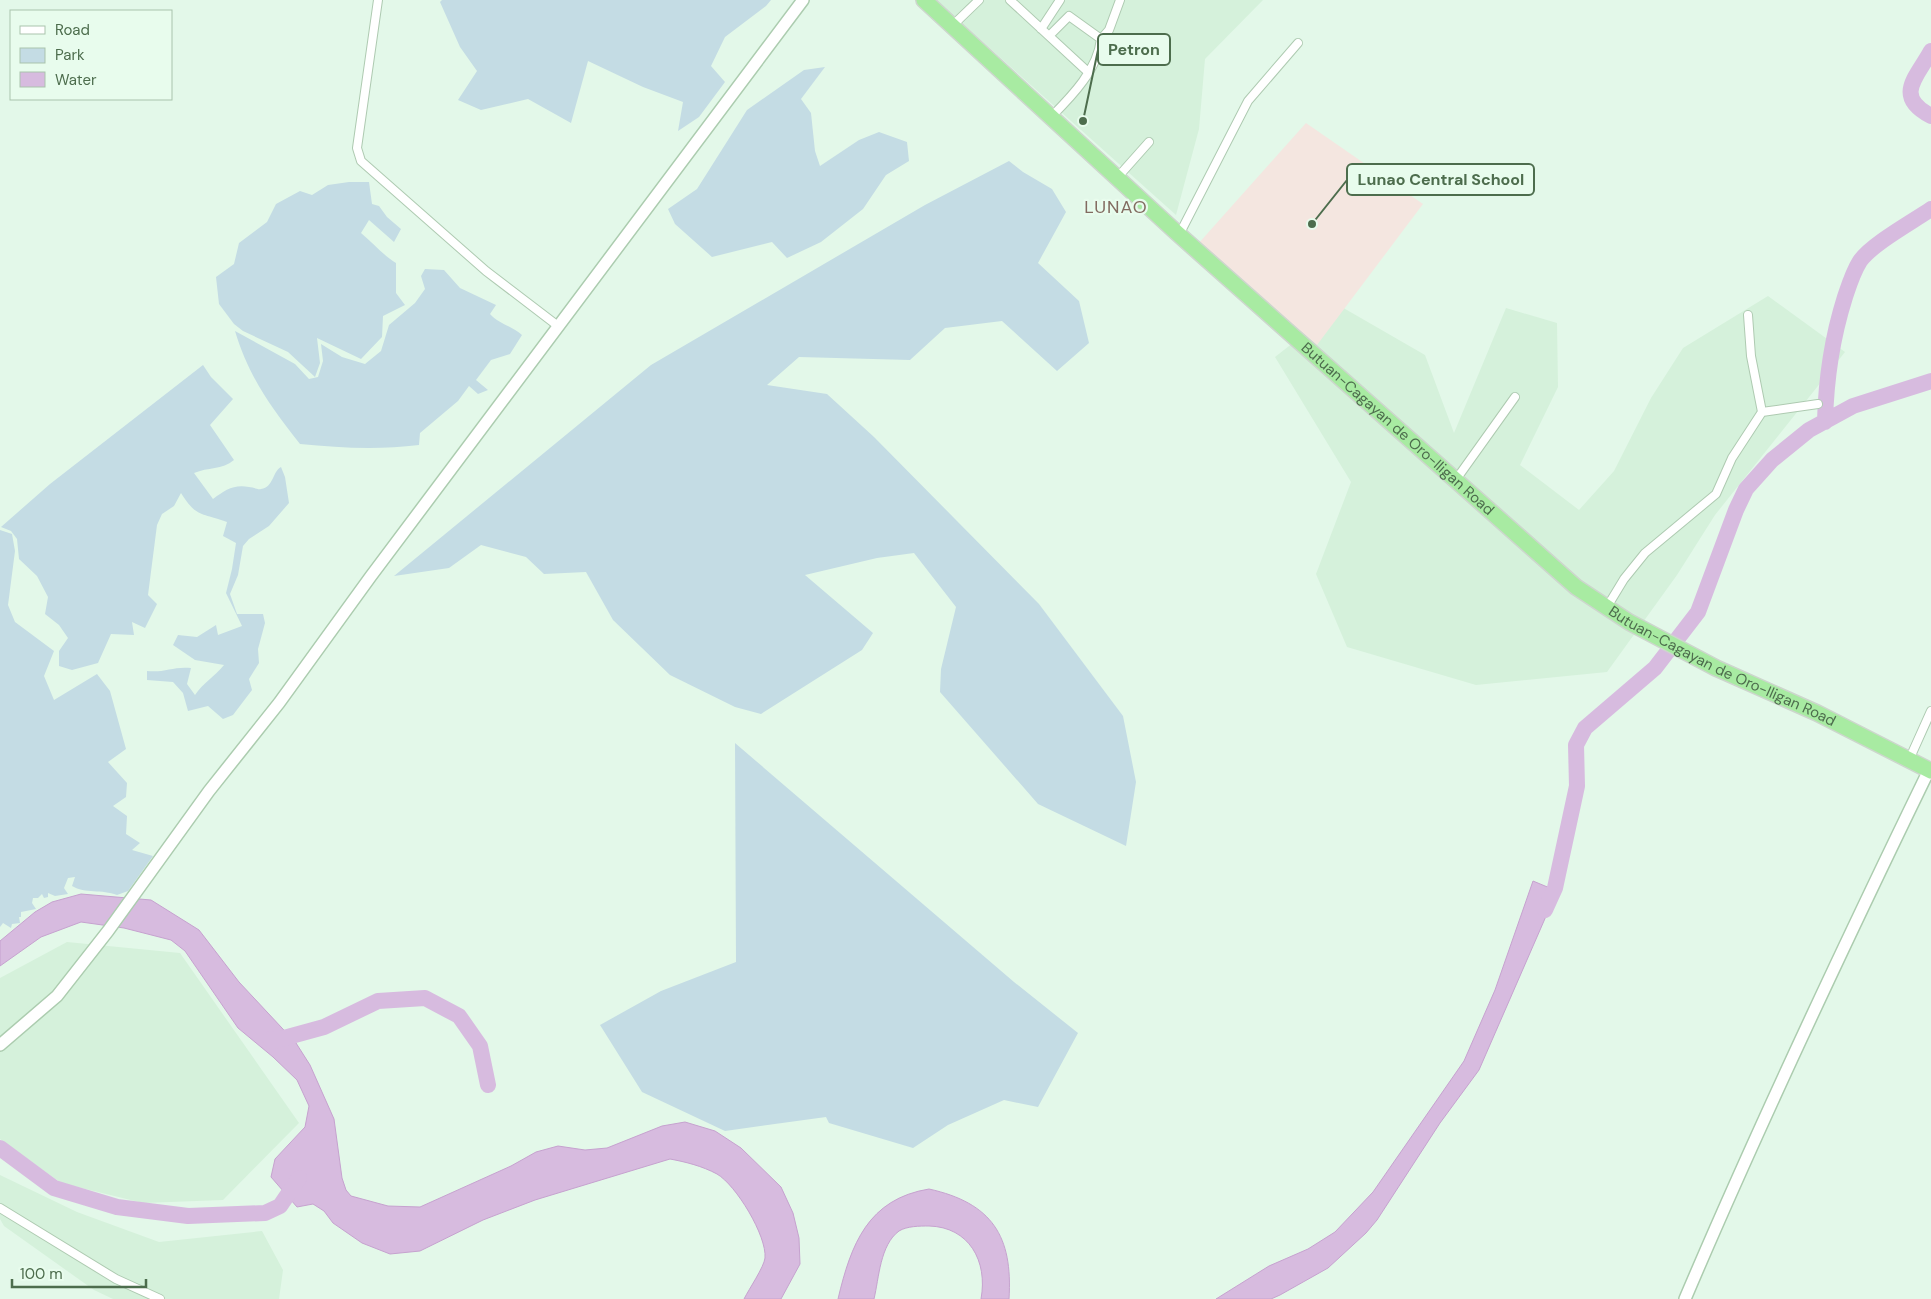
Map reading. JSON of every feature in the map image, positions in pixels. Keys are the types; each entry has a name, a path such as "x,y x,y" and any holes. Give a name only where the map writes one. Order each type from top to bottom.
{"highway":[{"name":"Butuan-Cagayan de Oro-Iligan Road","path":"924,0 1179,235 1554,570 1576,587 1630,622 1716,668 1817,713 1930,770"}],"street":[{"path":"378,0 357,148 361,161 486,271 558,326"},
{"path":"0,1045 57,996 108,931 209,792 279,703 371,576 803,0"},
{"path":"952,26 979,0"},
{"path":"1010,0 1088,72"},
{"path":"1041,29 1060,0"},
{"path":"1052,116 1071,97 1088,72 1100,51 1101,39 1109,30 1120,0"},
{"path":"1049,36 1069,16 1101,39"},
{"path":"1179,235 1248,101 1298,43"},
{"path":"1117,178 1149,142"},
{"path":"1607,607 1624,580 1645,553 1716,494 1732,458 1762,412 1750,356 1748,314"},
{"path":"1455,481 1515,397"},
{"path":"1762,412 1818,404"},
{"path":"1909,760 1931,711"},
{"path":"1685,1299 1756,1134 1833,967 1930,770"},
{"path":"0,1208 116,1279 160,1299"}],"shaded area":[{"path":"936,0 1263,0 1205,59 1199,129 1176,215"},
{"path":"1306,123 1423,204 1317,345 1198,244"},
{"path":"1768,296 1845,352 1715,515 1677,575 1607,672 1476,685 1347,647 1316,574 1351,482 1275,357 1340,306 1425,355 1454,433 1506,308 1557,323 1558,387 1520,465 1579,510 1614,471 1651,398 1683,348"},
{"path":"67,942 180,953 299,1123 223,1200 143,1203 61,1183 0,1139 0,978"},
{"path":"0,1175 77,1212 159,1242 262,1231 283,1270 279,1299 113,1299 94,1290 4,1226 0,1219"}],"green space":[{"path":"442,0 771,0 766,6 725,37 711,66 725,82 699,117 678,131 683,102 643,87 588,61 571,123 528,99 481,110 458,100 477,71 460,47 440,2"},
{"path":"825,67 801,99 811,113 815,151 820,166 859,140 879,132 907,142 909,161 886,175 863,209 821,242 787,258 772,242 712,257 675,224 668,209 697,189 747,110 804,70"},
{"path":"1009,161 1023,172 1052,189 1066,212 1038,263 1079,301 1089,343 1057,371 1002,321 945,328 910,360 799,357 767,385 827,394 874,437 1039,604 1123,716 1136,782 1126,846 1038,804 940,692 941,669 956,607 914,553 877,558 805,575 873,633 862,650 761,714 735,707 670,675 613,620 586,572 544,574 526,557 481,545 449,568 394,576 651,365 925,205"},
{"path":"369,182 372,204 379,206 387,217 401,229 394,242 369,220 361,233 382,253 396,263 396,293 405,305 383,316 382,337 361,359 317,338 320,363 315,377 288,352 243,331 234,324 219,304 216,277 234,264 239,243 267,222 276,204 300,191 312,195 328,185"},
{"path":"425,269 444,270 460,288 496,305 490,314 522,335 510,354 491,360 476,380 488,390 478,394 469,386 458,401 420,433 419,445 360,448 300,444 262,391 247,363 235,331 295,364 309,379 318,377 323,361 321,344 342,357 365,364 381,351 389,325 415,303 425,289 421,276"},
{"path":"203,365 211,377 233,399 210,425 234,460 220,467 194,473 213,499 234,487 265,488 281,467 285,477 289,503 269,526 249,539 243,546 238,575 230,594 237,614 263,614 265,623 258,649 259,663 249,679 252,690 233,715 223,719 208,706 188,711 183,693 173,682 147,680 147,671 191,668 187,684 195,695 224,665 195,660 173,645 178,635 197,637 216,625 218,635 242,626 226,593 236,543 223,536 227,522 195,511 181,493 174,506 162,514 157,525 148,595 157,604 145,628 132,622 134,635 111,634 98,663 72,670 59,666 59,651 68,638 59,625 45,614 48,597 37,576 19,559 17,539 11,531 1,527 50,484"},
{"path":"0,530 12,534 15,551 8,605 15,622 54,651 44,676 54,700 97,674 110,691 126,749 108,762 127,783 126,797 113,806 127,816 126,834 140,843 132,850 153,856 128,891 117,895 82,890 72,886 75,877 68,878 64,888 68,894 55,896 48,893 48,897 44,898 42,894 38,898 33,898 32,903 36,909 21,912 21,917 19,917 20,923 12,924 11,928 3,923 0,927"},
{"path":"735,743 1014,982 1078,1033 1038,1107 1004,1100 948,1125 913,1148 829,1123 826,1117 725,1131 642,1092 600,1025 661,991 736,962"}],"water":[{"path":"1533,881 1557,891 1479,1070 1440,1123 1377,1220 1366,1233 1328,1268 1280,1295 1271,1299 1216,1299 1269,1266 1308,1249 1335,1232 1373,1192 1464,1061 1495,990"},
{"path":"81,894 151,900 199,930 239,982 296,1043 310,1065 334,1119 342,1178 346,1190 351,1196 388,1206 420,1207 511,1166 536,1152 558,1146 585,1150 607,1148 662,1126 685,1122 715,1131 741,1148 781,1187 793,1213 799,1238 800,1264 781,1299 744,1299 765,1258 761,1237 756,1225 733,1189 725,1180 711,1171 670,1159 535,1200 483,1220 420,1251 390,1254 362,1243 333,1223 324,1211 313,1204 297,1207 271,1177 275,1159 305,1127 309,1106 297,1080 238,1028 185,951 171,940 124,928 81,922 41,937 0,966 0,941 35,912 52,902"},
{"path":"929,1189 951,1195 969,1203 983,1213 994,1226 1002,1240 1007,1257 1009,1299 981,1299 981,1272 973,1249 955,1232 929,1226 906,1228 899,1231 893,1237 881,1262 874,1299 838,1299 849,1260 856,1243 866,1227 877,1214 891,1203 908,1194"}],"waterway":[{"path":"1931,51 1911,86 1913,101 1920,109 1931,116"},
{"path":"1825,422 1828,374 1833,343 1840,312 1855,270 1860,261 1873,248 1931,209"},
{"path":"1545,910 1555,888 1577,786 1576,745 1585,728 1655,668 1698,612 1736,510 1746,489 1772,460 1809,430 1853,406 1931,381"},
{"path":"270,1039 273,1041 324,1027 378,1001 425,998 459,1016 480,1046 488,1085"},
{"path":"0,1148 54,1188 117,1207 188,1216 265,1213 280,1206 299,1178"}],"place":[{"name":"Petron","path":"1083,121"},
{"name":"Lunao Central School","path":"1312,224"}],"district":[{"name":"LUNAO","path":"1116,207"}]}
